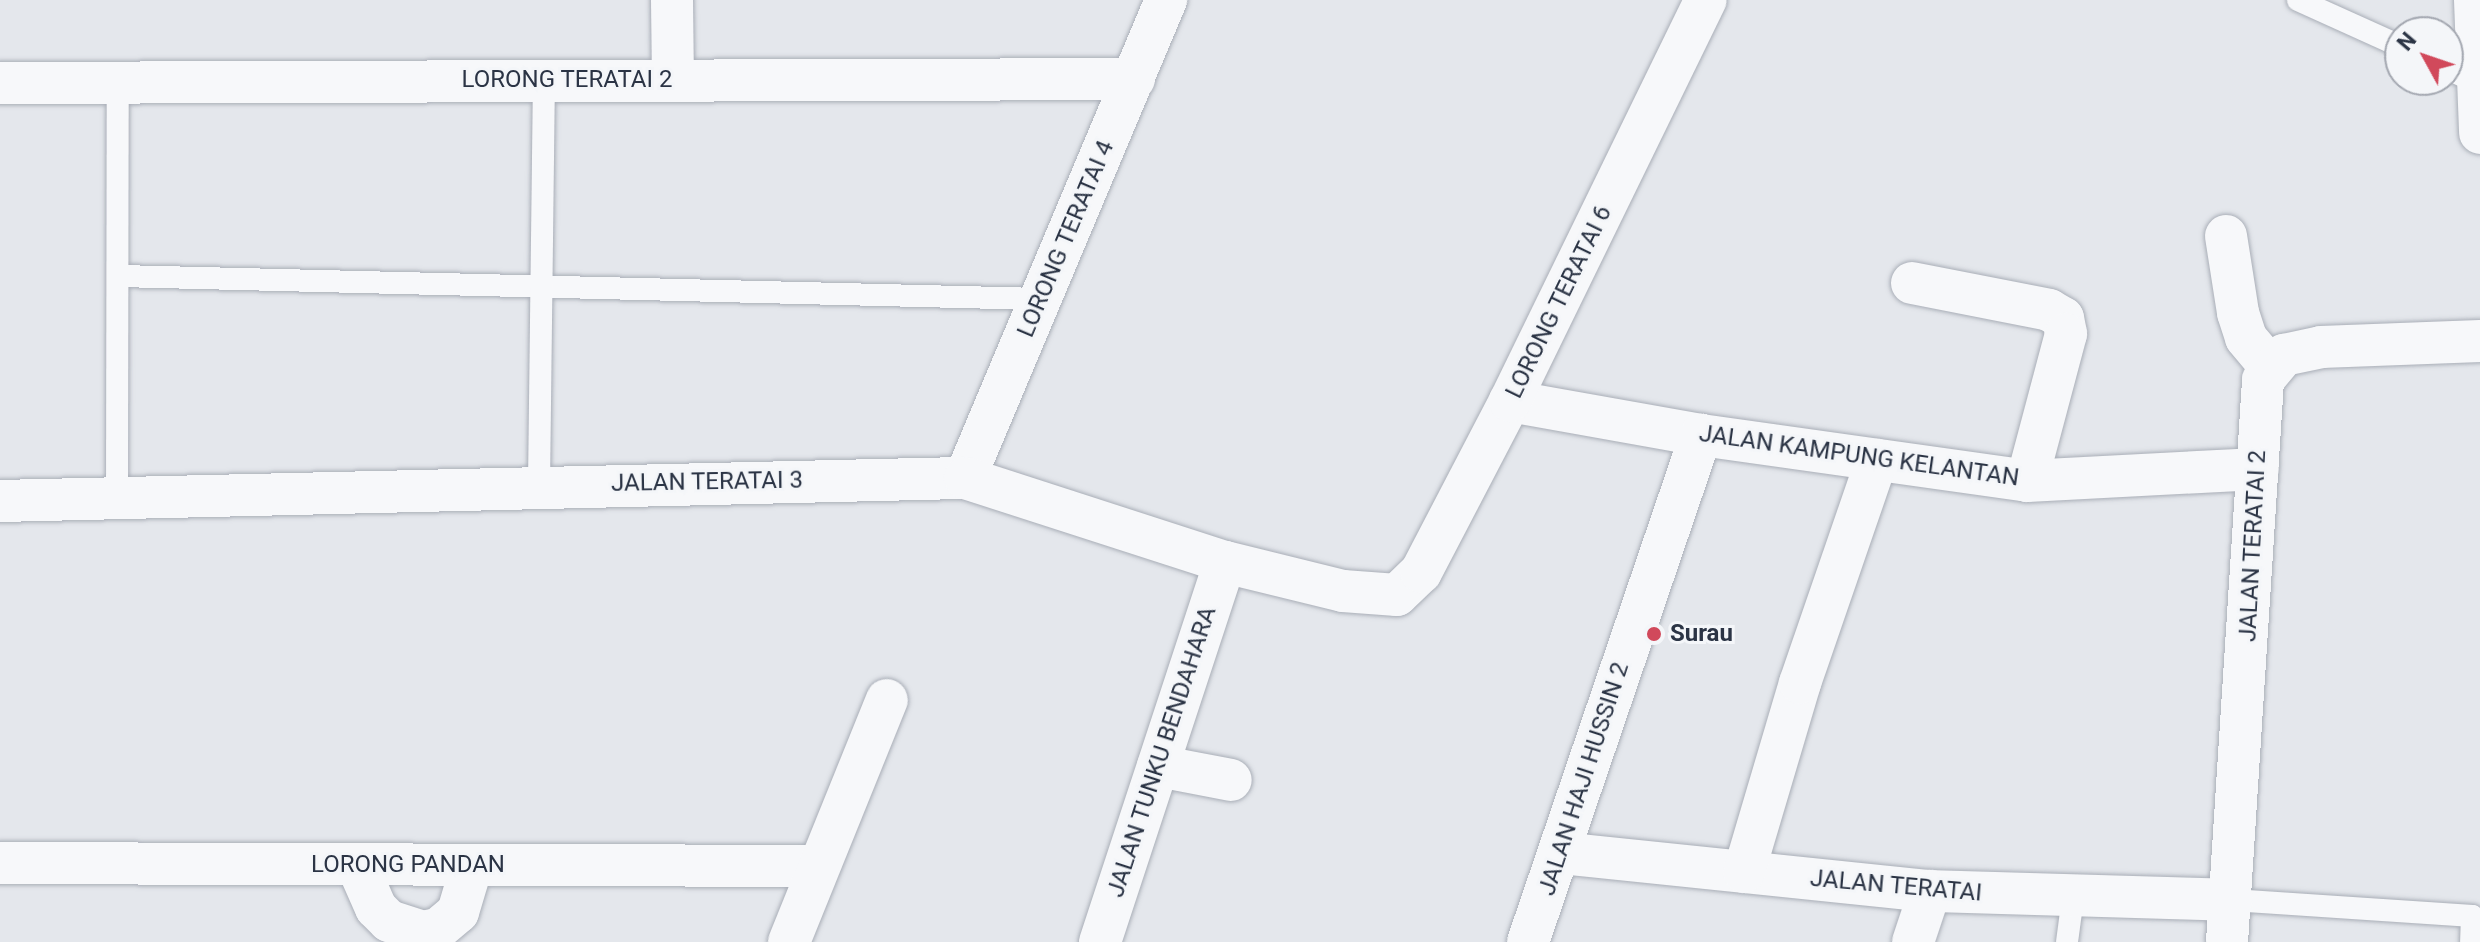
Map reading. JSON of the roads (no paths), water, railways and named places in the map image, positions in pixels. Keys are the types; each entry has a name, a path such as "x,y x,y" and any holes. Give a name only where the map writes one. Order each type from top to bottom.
{"street":[{"path":"672,0 673,79"},
{"name":"LORONG TERATAI 4","path":"965,478 1166,0"},
{"name":"LORONG TERATAI 6","path":"1397,595 1421,572 1510,401 1706,0"},
{"path":"2464,70 2475,0"},
{"name":"LORONG TERATAI 2","path":"0,83 1134,79"},
{"path":"2464,79 2480,133"},
{"path":"2226,236 2235,304 2246,338 2270,367 2284,355 2321,347 2480,341"},
{"path":"1912,283 2049,310 2063,318 2066,334 2027,481"},
{"name":"JALAN TERATAI 2","path":"2227,942 2263,380 2270,367"},
{"name":"JALAN KAMPUNG KELANTAN","path":"1510,401 1701,435 2027,481 2258,469"},
{"name":"JALAN HAJI HUSSIN 2","path":"1528,942 1561,853 1701,435"},
{"path":"1744,872 1800,683 1877,460"},
{"name":"JALAN TERATAI 3","path":"0,501 539,485 965,478 1225,562 1343,591 1397,595"},
{"name":"JALAN TUNKU BENDAHARA","path":"1100,942 1225,562"},
{"path":"789,942 816,866 887,700"},
{"path":"1158,766 1231,780"},
{"name":"JALAN TERATAI","path":"1561,853 1930,891 2232,900"},
{"name":"LORONG PANDAN","path":"0,863 816,866"},
{"path":"357,865 376,908 389,921 422,932 438,929 458,912 472,865"},
{"path":"1913,942 1930,891"}],"lane":[{"path":"2298,0 2384,39"},
{"path":"539,485 544,81"},
{"path":"117,497 118,83"},
{"path":"119,276 1040,299"},
{"path":"2067,942 2073,897"},
{"path":"2232,900 2472,916 2471,942"}],"place":[{"name":"Surau","path":"1654,634"}]}
